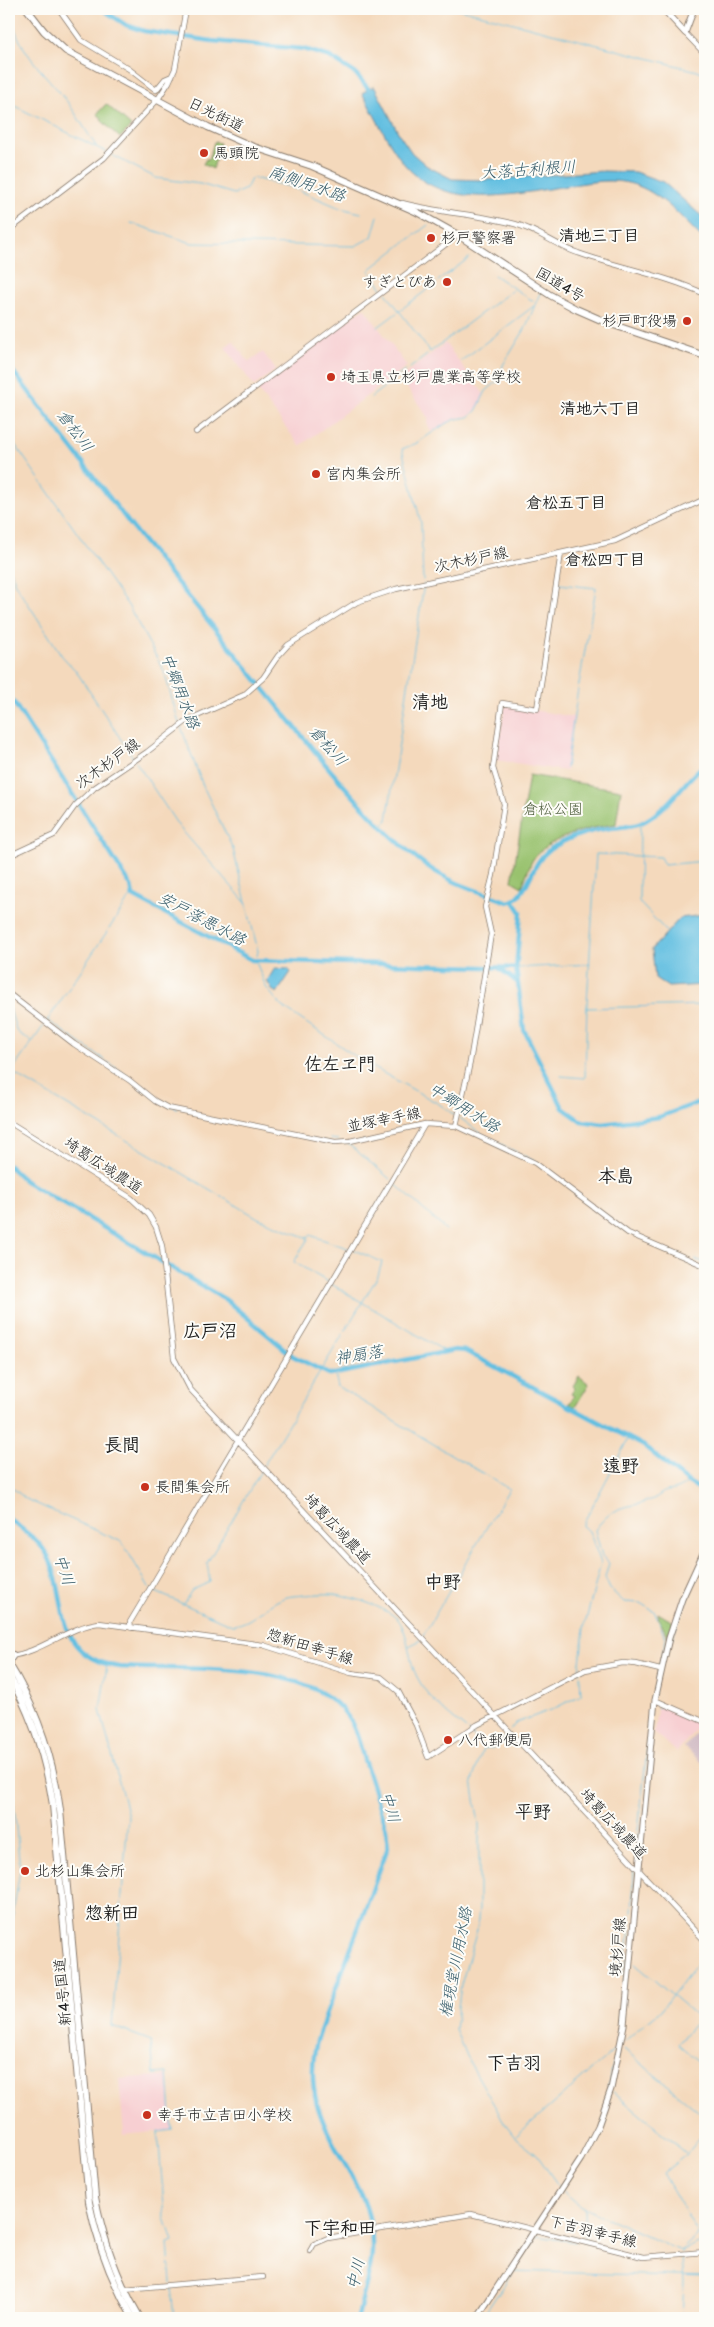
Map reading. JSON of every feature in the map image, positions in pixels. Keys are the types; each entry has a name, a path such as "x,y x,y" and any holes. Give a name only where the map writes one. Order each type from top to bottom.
{"highway":[{"name":"日光街道","path":"27,9 44,31 66,51 232,138 305,164 420,211"},
{"name":"国道4号","path":"420,211 563,303 608,323 705,356"},
{"path":"9,1665 11,1656"},
{"name":"新4号国道","path":"9,1665 39,1724 55,1778 62,1835 92,2181 104,2236 121,2289 140,2318"},
{"name":"新4号国道","path":"9,1676 31,1720 51,1787 86,2181 97,2234 133,2318"}],"main road":[{"path":"662,9 685,33 694,9"},
{"name":"境杉戸線","path":"477,2318 536,2230 586,2149 605,2108 614,2078 624,2026 655,1700 660,1670 682,1599 705,1549"}],"street":[{"path":"59,9 81,40 129,69 156,90 165,78 172,76"},
{"path":"9,230 104,158 158,99 172,76 184,26 186,9"},
{"path":"685,33 705,54"},
{"name":"日光街道","path":"420,211 516,224 576,253 679,282 705,294"},
{"path":"196,432 458,235"},
{"name":"次木杉戸線","path":"9,856 54,836 77,804 104,780 147,752 186,721 234,701 254,687 286,648 353,604 383,592 626,537 705,499"},
{"path":"456,1126 470,1062 490,934 485,907 493,875 504,804 493,768 502,703 537,709 561,553"},
{"name":"並塚幸手線","path":"9,994 74,1044 129,1080 155,1101 168,1108 335,1142 350,1141 425,1124 456,1126 535,1164 628,1234 705,1266"},
{"name":"埼葛広域農道","path":"9,1122 131,1198 149,1215 156,1227 162,1246 170,1338 176,1366 196,1398 705,1941"},
{"path":"131,1628 130,1622 425,1124"},
{"name":"惣新田幸手線","path":"11,1656 61,1638 80,1628 99,1623 263,1645 351,1673 381,1677 398,1691 416,1724 428,1757 495,1716 591,1668 630,1663 660,1670"},
{"path":"655,1700 705,1722"},
{"name":"下吉羽幸手線","path":"310,2251 314,2244 324,2239 470,2214 643,2257 705,2252"},
{"path":"121,2289 263,2277"}],"shaded area":[{"name":"埼玉県立杉戸農業高等学校","path":"364,308 407,366 300,446 256,388"},
{"path":"233,341 249,362 263,352 276,370 254,386 225,347"},
{"path":"445,343 484,394 480,405 471,415 456,418 431,432 427,422 429,419 400,378"},
{"path":"505,705 574,717 566,771 496,760"},
{"path":"662,1706 701,1723 677,1752 654,1733 657,1709"},
{"path":"705,1724 705,1765 684,1747"},
{"name":"幸手市立吉田小学校","path":"168,2075 172,2130 124,2135 119,2079"}],"green space":[{"path":"106,104 131,126 120,138 97,114"},
{"path":"214,142 220,143 213,169 203,164 206,159 209,159"},
{"name":"倉松公園","path":"529,775 621,790 616,824 582,831 547,846 532,861 522,887 512,881"},
{"path":"579,1376 589,1384 575,1407 569,1404 574,1396 571,1394 575,1388 573,1386"},
{"path":"658,1613 673,1622 668,1637 659,1620"}],"water":[{"path":"374,86 399,134 412,153 427,166 452,179 483,180 603,171 635,172 663,182 705,219 705,241 657,196 648,190 629,183 594,182 525,193 482,196 460,194 440,189 422,180 405,165 393,148 362,93"},
{"path":"705,915 705,985 668,987 655,978 652,949 680,918"},
{"path":"275,968 288,969 291,972 277,993 272,990 267,981"}],"waterway":[{"name":"南側用水路","path":"11,9 13,23 23,47 66,100 96,146"},
{"name":"大落古利根川","path":"102,9 126,25 144,31 212,41 304,49 330,57 356,74 371,92"},
{"path":"460,9 701,72 705,71"},
{"path":"9,103 106,152"},
{"name":"南側用水路","path":"110,154 156,178 200,184 234,194 246,189 253,178 291,187 340,208 361,213"},
{"path":"131,223 192,243 355,246 372,237 378,216"},
{"path":"407,241 428,225"},
{"path":"383,290 369,270 406,241"},
{"path":"438,281 469,258"},
{"path":"494,275 533,301"},
{"path":"399,311 436,283"},
{"path":"386,293 430,352 514,289"},
{"path":"423,580 421,523 402,449 417,443 445,424 456,419 469,417 476,411 486,391 500,379 503,365 525,329 540,293"},
{"path":"461,361 534,306"},
{"path":"378,327 398,312"},
{"path":"410,368 427,355"},
{"name":"倉松川","path":"9,366 139,536 326,765 388,833 416,858 439,874 508,902 520,894 542,856 549,850 563,841 586,833 641,823 667,804 705,764"},
{"path":"371,397 406,370"},
{"name":"中郷用水路","path":"9,436 129,607 164,671 179,723"},
{"path":"9,569 14,577 14,582 62,656 76,671 134,759"},
{"path":"383,825 387,820 424,584"},
{"path":"559,584 596,588 576,701"},
{"name":"安戸落悪水路","path":"9,695 131,886 133,896 252,960 516,968"},
{"path":"566,768 576,703"},
{"name":"中郷用水路","path":"181,727 203,786 233,849 258,951 257,956"},
{"path":"136,762 179,827 247,904"},
{"path":"640,824 639,902 666,931"},
{"path":"561,1076 585,1078 587,1003 596,854 660,857 664,865 705,861"},
{"path":"47,1021 133,893"},
{"name":"安戸落悪水路","path":"513,900 521,912 516,969 524,1030 563,1108 581,1121 603,1124 659,1117 705,1100"},
{"name":"中郷用水路","path":"257,964 266,987 281,1006 367,1064 439,1104 456,1116"},
{"path":"516,968 590,964"},
{"name":"安戸落悪水路","path":"499,968 517,982"},
{"path":"587,1008 705,1005"},
{"path":"9,1007 17,1032 32,1042"},
{"path":"47,1020 161,1102 177,1108"},
{"path":"9,1075 45,1024"},
{"path":"11,1072 258,1218 308,1238 310,1235 350,1249"},
{"name":"中郷用水路","path":"460,1118 483,1135 536,1162"},
{"path":"330,1139 338,1140"},
{"path":"347,1143 390,1179"},
{"name":"神扇落","path":"9,1166 25,1181 226,1300 293,1356 329,1374 455,1350 465,1351 644,1446 688,1482 705,1492"},
{"path":"393,1182 446,1230"},
{"path":"308,1239 294,1262 446,1352"},
{"path":"264,1465 378,1276 382,1262 354,1250"},
{"name":"中郷用水路","path":"696,1260 705,1262"},
{"path":"335,1374 338,1387 509,1489 423,1636"},
{"path":"579,1672 584,1628 601,1563 589,1531 582,1526 629,1437"},
{"path":"183,1604 192,1590 210,1582 207,1563 262,1469"},
{"path":"659,1667 666,1640 655,1612 640,1603 624,1602 610,1589 605,1578 609,1563 602,1556 595,1530 616,1510 644,1503 665,1492 678,1489 688,1482"},
{"name":"権現堂川用水路","path":"9,1485 26,1499 122,1542 149,1587"},
{"name":"中川","path":"9,1519 35,1540 48,1556 55,1573 66,1624 72,1639 82,1651 97,1661 119,1667 209,1669 243,1671 275,1676 305,1685 330,1698 348,1717 354,1727 386,1829 388,1847 319,2034 314,2053 313,2070 314,2087 322,2118 360,2193 370,2222 372,2236 371,2260 358,2318"},
{"path":"699,1567 705,1555"},
{"path":"672,1638 696,1576"},
{"name":"権現堂川用水路","path":"151,1590 232,1625 240,1624 277,1601 293,1596 335,1594 360,1600 380,1608 389,1612 400,1622 406,1635 412,1664 421,1685 445,1712 466,1729"},
{"path":"409,1646 421,1640"},
{"path":"701,1648 705,1641"},
{"path":"107,1665 100,1710 128,1816 112,2026 151,2041 154,2074 168,2073 172,2130 158,2132 165,2218 173,2241 168,2243 171,2283"},
{"path":"654,1694 658,1671"},
{"path":"510,1730 516,1723 551,1710 581,1695 580,1675"},
{"path":"657,1708 661,1706"},
{"path":"694,1715 705,1719"},
{"name":"権現堂川用水路","path":"469,1731 483,1748"},
{"path":"484,1748 493,1749 508,1733"},
{"path":"638,1831 649,1733"},
{"name":"権現堂川用水路","path":"483,1749 472,1781 479,1824 479,1908 477,1930 461,1985 455,2029 466,2056 504,2122 517,2139 537,2155 560,2188"},
{"path":"9,1751 20,1870 9,1938"},
{"path":"636,1859 638,1833"},
{"path":"632,1913 634,1870"},
{"path":"618,2040 631,1916"},
{"path":"649,2020 660,2011 705,1954"},
{"path":"635,1964 699,2018 678,2044 705,2067"},
{"path":"625,2041 646,2022"},
{"path":"516,2136 617,2048"},
{"path":"624,2049 705,2117"},
{"path":"608,2087 616,2051"},
{"path":"613,2092 686,2153"},
{"path":"681,2253 682,2249 698,2235 663,2173 687,2154 705,2131"},
{"name":"権現堂川用水路","path":"563,2191 577,2204 681,2251 705,2240"},
{"path":"584,2207 585,2240"},
{"path":"486,2318 487,2310 537,2236 575,2242"},
{"path":"682,2257 684,2282 682,2318"},
{"path":"513,2271 705,2277"},
{"path":"171,2287 174,2318"}],"place":[{"name":"馬頭院","path":"204,153"},
{"name":"杉戸警察署","path":"431,238"},
{"name":"すぎとぴあ","path":"447,282"},
{"name":"杉戸町役場","path":"687,321"},
{"name":"埼玉県立杉戸農業高等学校","path":"331,377"},
{"name":"宮内集会所","path":"316,474"},
{"name":"長間集会所","path":"145,1487"},
{"name":"八代郵便局","path":"448,1740"},
{"name":"北杉山集会所","path":"25,1871"},
{"name":"幸手市立吉田小学校","path":"147,2115"}],"district":[{"name":"清地三丁目","path":"599,236"},
{"name":"清地六丁目","path":"600,409"},
{"name":"倉松五丁目","path":"566,503"},
{"name":"倉松四丁目","path":"605,560"},
{"name":"清地","path":"430,702"},
{"name":"佐左ヱ門","path":"340,1064"},
{"name":"本島","path":"616,1176"},
{"name":"広戸沼","path":"210,1331"},
{"name":"長間","path":"122,1445"},
{"name":"遠野","path":"621,1466"},
{"name":"中野","path":"443,1582"},
{"name":"平野","path":"533,1812"},
{"name":"惣新田","path":"112,1913"},
{"name":"下吉羽","path":"514,2063"},
{"name":"下宇和田","path":"340,2228"}]}
